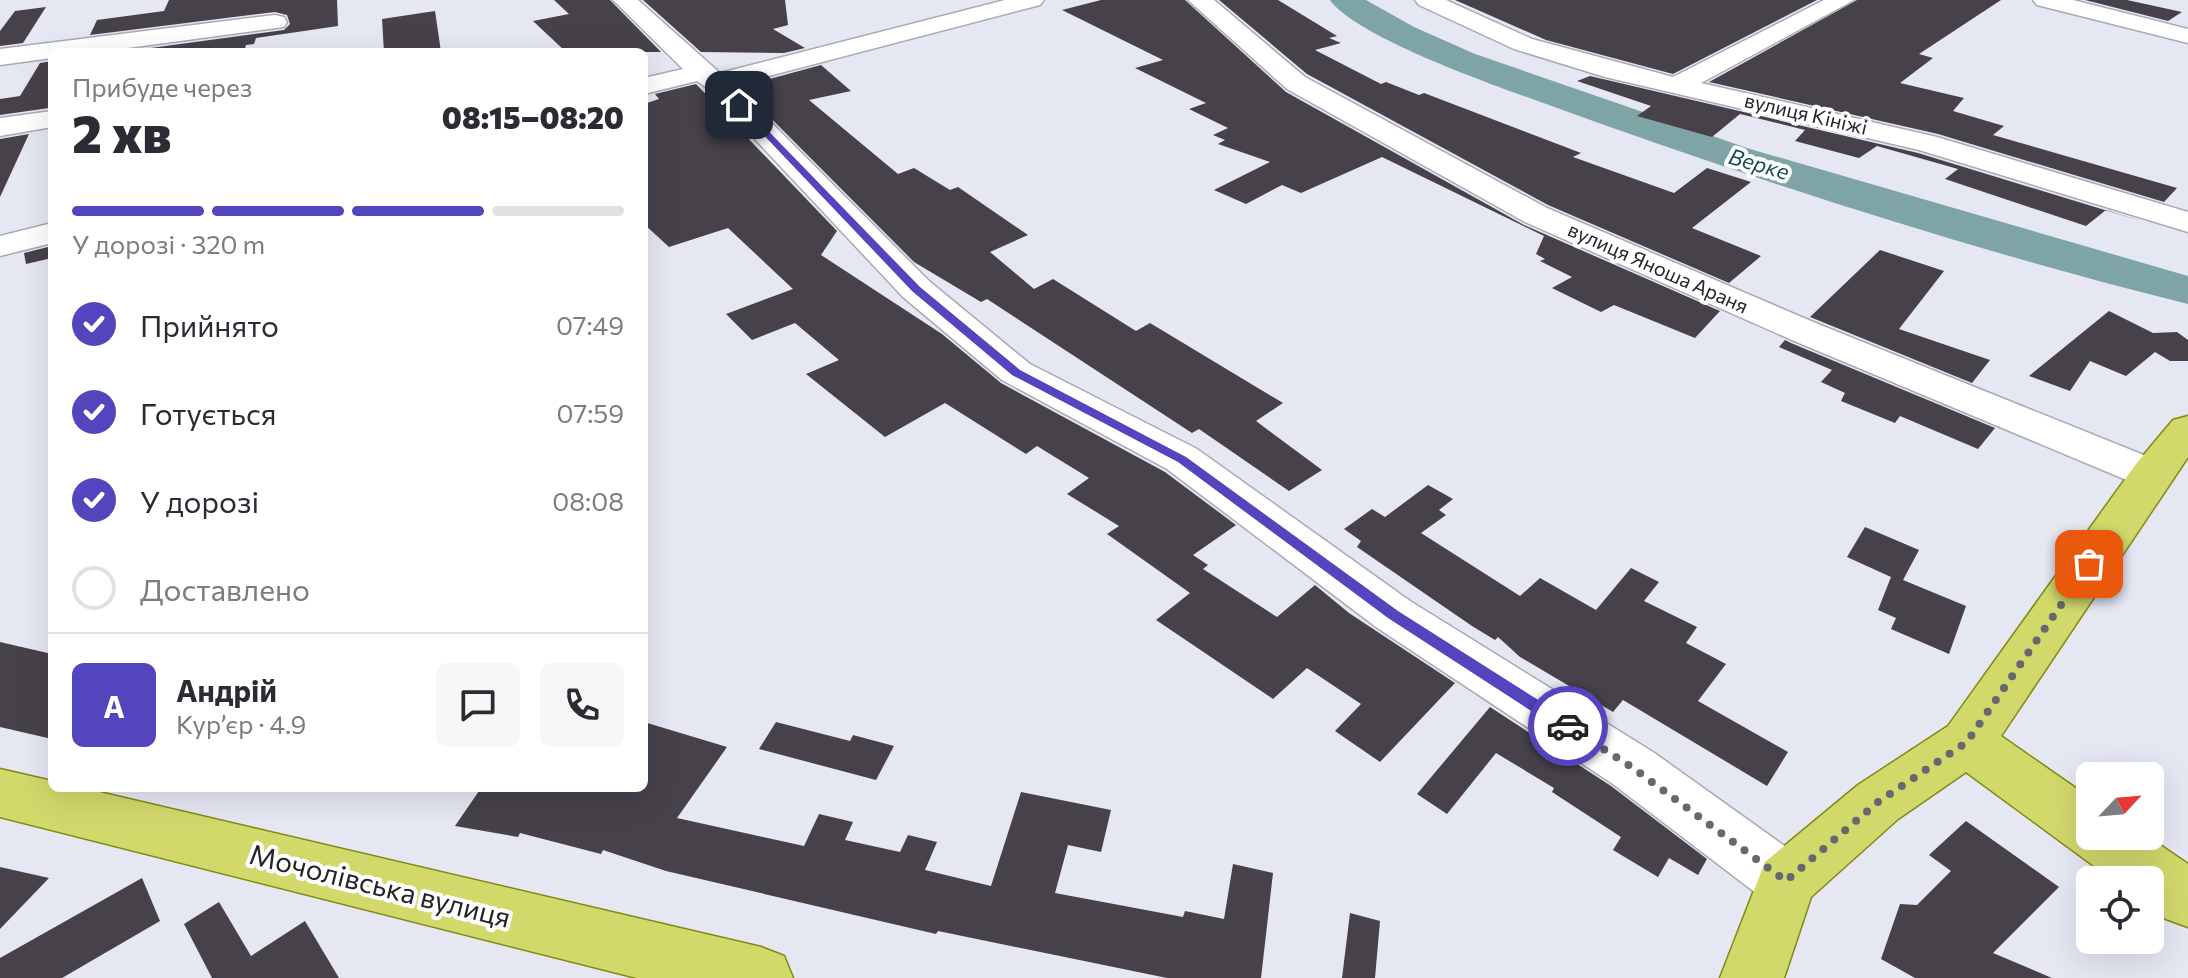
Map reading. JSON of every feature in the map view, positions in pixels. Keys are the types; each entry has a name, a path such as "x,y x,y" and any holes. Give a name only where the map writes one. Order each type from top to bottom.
{"main road":[{"path":"1752,978 1786,881 1878,802 1967,742 2151,474 2188,429"},
{"path":"1967,742 2076,820"},
{"name":"Мочолівська вулиця","path":"0,793 761,978"},
{"path":"2119,850 2188,899"}],"street":[{"path":"625,0 709,77 916,289 1016,372 1182,459 1393,614 1633,768 1786,881"},
{"path":"648,85 709,77 1032,0"},
{"name":"вулиця Яноша Араня","path":"1200,0 1296,83 1536,215 1805,332 2151,474"},
{"name":"вулиця Кініжі","path":"1427,0 1523,44 1677,85 1927,143 2188,222"},
{"path":"1677,85 1842,0"},
{"path":"2045,0 2188,36"},
{"path":"54,48 278,11 267,48"},
{"path":"0,57 48,49"},
{"path":"0,127 48,120"},
{"path":"0,246 48,234"}],"building":[{"path":"169,0 337,0 338,26 256,38 254,44 245,48 151,48 284,30 290,24 287,15 275,12 90,35 97,20 164,11"},
{"path":"554,0 610,0 661,52 648,52 648,48 562,48 533,21 569,14"},
{"path":"643,0 785,0 788,25 773,29 805,48 784,53 701,52"},
{"path":"1101,0 1185,0 1286,92 1524,225 1720,311 1695,338 1614,305 1601,312 1552,288 1572,277 1540,261 1545,259 1536,254 1544,236 1382,157 1301,193 1282,185 1246,204 1214,190 1270,162 1218,144 1225,140 1213,135 1228,128 1189,109 1206,103 1135,68 1163,60 1062,10"},
{"path":"1219,0 1278,0 1337,36 1329,38 1341,43 1315,50 1381,84 1386,82 1419,95 1424,93 1581,153 1573,157 1674,193 1707,168 1751,182 1692,228 1761,256 1729,283 1548,205 1307,74"},
{"path":"1455,0 1817,0 1673,74 1546,40"},
{"path":"1857,0 2001,0 1919,54 1933,58 1900,83 1964,98 1953,111 2004,126 1993,135 2177,188 2164,202 1938,134 1709,82"},
{"path":"2085,0 2127,0 2182,12 2168,21"},
{"path":"46,7 23,43 0,46 0,31 15,11"},
{"path":"435,11 440,48 384,48 382,19"},
{"path":"48,62 48,108 0,115 0,99 20,96 40,63"},
{"path":"821,65 851,91 809,100 898,174 914,168 950,190 958,187 1028,235 990,252 1034,289 1053,279 1136,331 1150,323 1283,403 1256,421 1322,470 1289,491 1199,429 1192,433 987,299 981,302 914,262 740,87"},
{"path":"1590,76 1918,153 2106,210 2086,226 1945,179 1958,169 1877,146 1859,158 1795,141 1805,130 1740,114 1712,137 1637,116 1651,106 1577,81"},
{"path":"696,84 837,231 821,255 942,334 1001,383 1165,472 1236,525 1193,555 1208,565 1203,569 1277,617 1315,585 1349,613 1455,683 1380,762 1335,731 1361,704 1307,668 1273,699 1156,620 1190,593 1107,534 1119,526 1067,494 1089,478 1037,446 1026,454 945,403 885,437 806,374 839,360 795,323 752,340 726,314 793,289 728,228 669,247 648,228 648,103 659,99 655,94"},
{"path":"29,134 0,197 0,139"},
{"path":"48,247 48,259 26,264 24,253"},
{"path":"1880,250 1944,271 1899,329 1990,360 1972,383 1810,317"},
{"path":"2109,311 2153,333 2177,332 2188,340 2188,361 2170,361 2155,352 2126,376 2090,361 2070,391 2029,376"},
{"path":"1785,340 1995,428 1978,449 1900,416 1895,423 1841,401 1845,393 1821,382 1832,370 1779,347"},
{"path":"1428,485 1453,499 1439,510 1446,515 1421,533 1520,596 1540,578 1596,610 1631,568 1659,582 1644,601 1697,627 1686,643 1726,664 1698,701 1788,752 1767,786 1623,700 1613,712 1520,657 1498,637 1495,640 1472,626 1357,547 1361,541 1344,529 1372,509 1385,517"},
{"path":"1865,527 1919,550 1903,580 1966,606 1949,654 1891,629 1896,618 1878,610 1891,577 1847,557"},
{"path":"0,642 48,653 48,738 0,727"},
{"path":"1490,707 1611,786 1707,859 1698,875 1669,858 1658,877 1613,850 1621,837 1552,792 1554,788 1496,753 1447,814 1417,794"},
{"path":"776,722 850,741 853,735 894,746 876,780 759,749"},
{"path":"648,723 727,747 677,818 804,846 819,814 853,822 845,840 900,852 908,835 937,842 925,870 991,886 1021,792 1111,810 1101,852 1068,845 1055,893 1183,917 1185,911 1224,919 1233,864 1273,873 1261,978 1167,978 938,931 936,934 666,871 603,850 601,854 520,833 518,837 455,826 478,792 648,792"},
{"path":"1966,821 2059,887 1993,953 2052,978 1915,978 1881,959 1900,904 1917,905 1951,871 1929,855"},
{"path":"0,867 49,878 0,929"},
{"path":"142,878 160,921 62,978 0,978 0,958"},
{"path":"219,902 251,956 305,921 339,978 212,978 184,924"},
{"path":"1350,913 1380,921 1375,978 1342,978"}],"waterway":[{"name":"Верке","path":"1345,0 1432,48 1661,133 1886,204 2188,290"}],"way so far":[{"path":"1568,726 1633,768 1786,881 1878,802 1967,742 2089,564"}],"route":[{"path":"739,105 916,289 1016,372 1182,459 1393,614 1568,726"}]}
